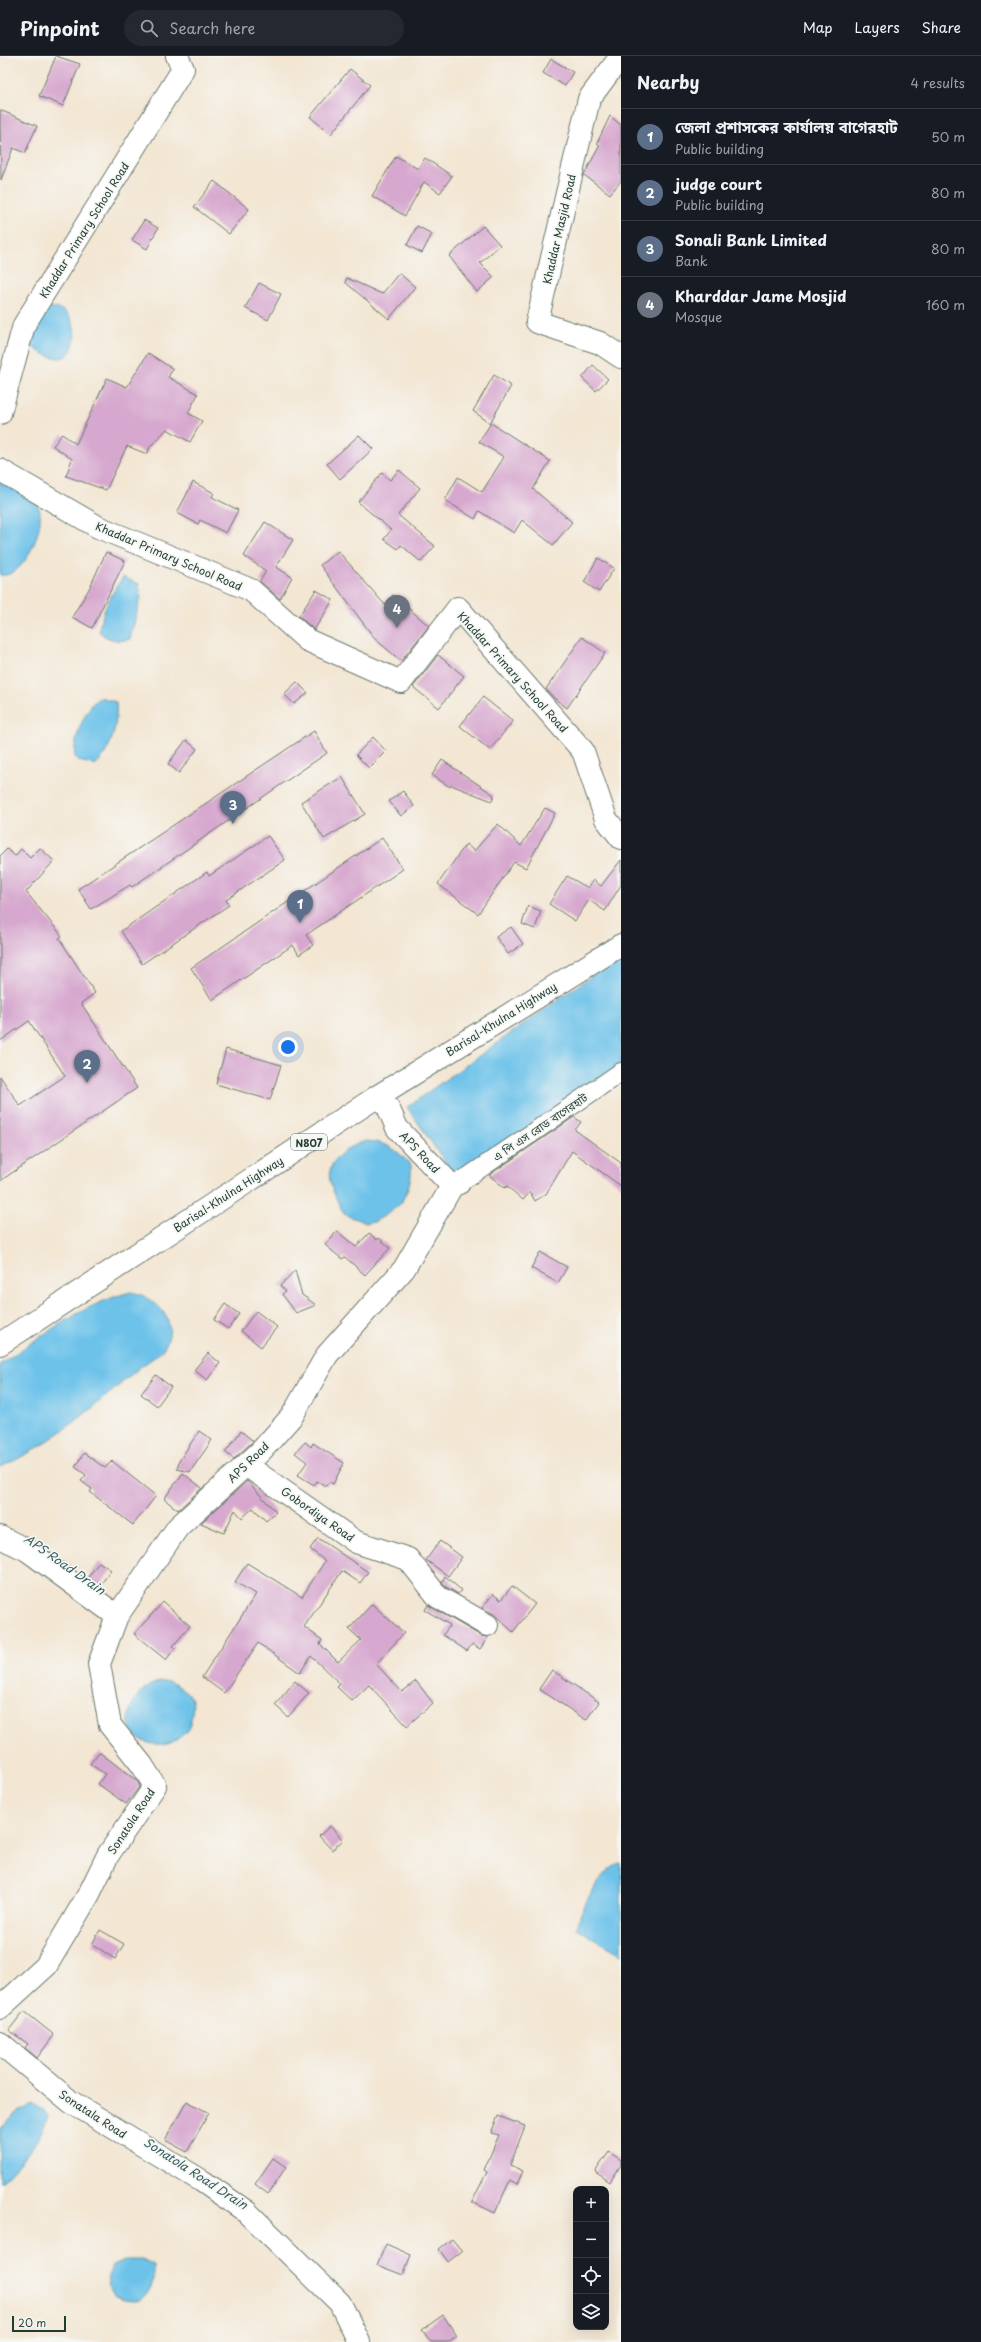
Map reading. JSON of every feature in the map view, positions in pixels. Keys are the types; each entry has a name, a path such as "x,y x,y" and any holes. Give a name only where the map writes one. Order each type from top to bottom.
{"main road":[{"name":"Khaddar Primary School Road","path":"0,413 24,325 184,69 177,56"},
{"name":"Khaddar Masjid Road","path":"621,56 589,99 537,322 600,343 621,357"},
{"name":"Khaddar Primary School Road","path":"0,470 98,527 250,590 307,640 401,682 458,608 583,752 606,819 621,838"},
{"name":"Barisal-Khulna Highway","path":"0,1344 378,1096 621,945"},
{"name":"APS Road","path":"117,1616 178,1527 246,1465 292,1416 327,1355 404,1269 455,1184 397,1128 388,1107 378,1096"},
{"name":"Gobordiya Road","path":"246,1465 356,1542 408,1559 438,1597 487,1625"},
{"path":"0,1537 27,1550 117,1616"},
{"name":"Sonatola Road","path":"0,2008 46,1966 89,1894 108,1855 155,1786 142,1765 110,1725 99,1664 117,1616"},
{"name":"Sonatala Road","path":"0,2043 71,2102 202,2181 247,2212 340,2303 359,2342"}],"street":[{"name":"এ পি এস রোড বাগেরহাট","path":"455,1184 621,1072"}],"water":[{"path":"43,306 61,310 70,318 75,332 74,340 70,352 65,356 55,358 46,355 26,342"},
{"path":"0,469 32,496 39,508 40,516 36,538 25,561 9,574 0,575"},
{"path":"123,577 139,584 141,596 130,639 117,640 105,636 99,631 102,617 108,603"},
{"path":"100,697 116,702 116,719 110,744 101,759 95,765 79,761 75,757 75,750 81,724 89,708"},
{"path":"621,955 621,1064 456,1178 407,1107"},
{"path":"366,1141 386,1145 396,1151 411,1165 411,1176 408,1189 401,1203 389,1213 374,1222 366,1223 344,1214 330,1182 329,1174 331,1167 340,1155 352,1146"},
{"path":"131,1292 140,1294 149,1299 163,1311 167,1319 169,1337 163,1349 73,1423 18,1459 0,1467 0,1364 62,1322 113,1297"},
{"path":"168,1681 184,1690 192,1700 193,1706 188,1731 175,1741 166,1744 155,1744 143,1741 135,1735 130,1727 129,1717 131,1707 143,1690 155,1683"},
{"path":"621,1863 621,1954 576,1928 587,1900 599,1880 614,1866"},
{"path":"33,2105 43,2110 48,2116 44,2126 35,2144 0,2183 0,2127 19,2111"},
{"path":"126,2260 142,2260 154,2266 152,2285 140,2300 130,2300 116,2296 109,2288 108,2282 112,2265"}],"building":[{"path":"56,56 80,64 63,106 39,96"},
{"path":"551,59 573,72 565,86 543,73"},
{"path":"350,69 370,85 331,134 310,117"},
{"path":"0,110 37,126 25,153 13,148 1,180"},
{"path":"610,116 621,125 621,181 610,194 584,175 600,145 597,143"},
{"path":"396,156 418,169 425,158 452,176 440,193 424,182 405,216 372,196"},
{"path":"214,181 249,209 229,234 194,207"},
{"path":"144,220 158,228 147,249 132,240"},
{"path":"417,226 432,234 422,253 407,245"},
{"path":"483,226 500,245 480,263 494,277 477,292 449,256"},
{"path":"399,273 415,287 389,319 345,282 347,278 382,294"},
{"path":"259,283 281,294 268,320 245,308"},
{"path":"148,353 173,369 168,377 198,394 188,413 202,421 190,442 167,429 150,447 147,454 127,446 106,490 66,476 72,459 53,446 62,434 76,444 107,378 127,387"},
{"path":"593,365 608,379 596,391 582,378"},
{"path":"494,375 511,386 490,423 473,411"},
{"path":"491,423 550,461 533,489 572,522 553,545 522,520 514,533 479,511 475,519 445,500 458,477 482,492 504,457 479,442"},
{"path":"359,435 373,449 340,479 327,464"},
{"path":"399,470 420,488 398,515 435,546 421,562 401,545 398,549 384,539 391,530 358,502 382,473 390,480"},
{"path":"193,482 214,493 212,497 238,510 226,533 200,520 198,524 177,513"},
{"path":"265,522 293,540 276,567 292,577 280,599 260,581 266,571 244,556"},
{"path":"338,551 385,605 393,595 429,626 401,661 375,639 320,565"},
{"path":"106,552 125,561 92,628 72,617 89,589"},
{"path":"598,558 614,568 599,592 584,582"},
{"path":"316,590 333,600 314,630 299,616"},
{"path":"582,637 605,653 567,708 554,698 546,689"},
{"path":"438,655 464,676 439,708 413,687"},
{"path":"297,682 308,693 294,704 284,694"},
{"path":"483,697 513,721 490,750 460,726"},
{"path":"314,731 327,753 132,887 130,885 91,909 78,889"},
{"path":"373,737 386,751 369,768 356,755"},
{"path":"186,740 197,749 179,773 168,764"},
{"path":"442,760 494,795 492,801 451,785 450,787 432,775"},
{"path":"342,777 365,814 324,839 301,802"},
{"path":"403,791 414,806 401,816 389,801"},
{"path":"545,808 555,813 526,868 514,862 478,914 438,884 466,844 474,851 498,824 521,846"},
{"path":"268,836 285,860 226,900 229,905 142,964 121,931 207,872 209,876"},
{"path":"382,838 403,869 306,935 313,945 299,955 293,945 212,1000 191,968"},
{"path":"40,848 54,861 26,892 62,936 59,938 95,993 81,1003 137,1088 0,1181 0,1076 20,1106 65,1076 29,1021 0,1041 0,856 7,849 15,856 21,849 30,858"},
{"path":"621,860 621,885 605,911 589,900 575,921 549,904 567,876 588,888 593,880 601,886"},
{"path":"528,906 541,911 535,929 522,924"},
{"path":"511,927 523,944 508,954 496,937"},
{"path":"226,1049 281,1065 270,1100 216,1084"},
{"path":"574,1117 581,1122 575,1130 621,1163 621,1186 572,1151 546,1194 535,1201 530,1192 523,1200 507,1186 505,1188 489,1175"},
{"path":"337,1231 356,1247 369,1233 377,1240 379,1238 390,1248 365,1275 345,1257 342,1259 325,1245"},
{"path":"540,1252 567,1267 558,1283 531,1268"},
{"path":"295,1270 302,1295 316,1305 296,1313 282,1294 286,1291 280,1286"},
{"path":"225,1304 239,1314 228,1329 214,1320"},
{"path":"256,1311 277,1327 261,1347 241,1331"},
{"path":"208,1353 220,1363 207,1380 194,1370"},
{"path":"156,1375 171,1387 157,1406 141,1394"},
{"path":"199,1431 212,1440 190,1472 177,1469 179,1461"},
{"path":"241,1431 253,1441 234,1459 225,1452"},
{"path":"305,1442 311,1447 313,1443 344,1463 333,1484 329,1482 326,1486 317,1481 314,1485 298,1475 307,1462 295,1453"},
{"path":"84,1453 105,1468 112,1461 156,1496 133,1525 90,1492 92,1489 81,1481 86,1475 75,1467"},
{"path":"183,1473 202,1488 178,1510 164,1499"},
{"path":"247,1481 276,1512 266,1521 253,1508 242,1518 235,1510 224,1533 201,1523"},
{"path":"318,1538 368,1572 360,1583 342,1571 304,1627 322,1640 320,1644 338,1662 361,1640 349,1629 372,1604 404,1633 376,1664 402,1692 416,1681 433,1703 407,1726 369,1685 352,1701 337,1687 340,1684 311,1656 300,1673 258,1643 224,1693 202,1677 256,1594 235,1582 247,1563 302,1597 325,1561 310,1549"},
{"path":"440,1541 462,1557 448,1576 426,1560"},
{"path":"99,1562 111,1570 99,1587 87,1579"},
{"path":"445,1576 461,1590 458,1594 446,1587 442,1582"},
{"path":"512,1586 535,1604 513,1632 494,1614 482,1608 493,1594 501,1600"},
{"path":"163,1602 190,1626 173,1646 175,1648 166,1660 134,1634"},
{"path":"428,1605 481,1636 488,1637 480,1649 472,1644 467,1651 443,1635 450,1625 425,1610"},
{"path":"552,1670 599,1702 586,1720 539,1689"},
{"path":"295,1681 309,1693 288,1717 275,1705"},
{"path":"99,1752 137,1781 140,1786 126,1804 98,1784 105,1774 90,1764"},
{"path":"330,1826 343,1840 332,1850 319,1836"},
{"path":"100,1930 124,1944 115,1959 92,1944"},
{"path":"24,2011 54,2035 37,2058 25,2048 28,2044 9,2030"},
{"path":"187,2101 209,2113 187,2152 165,2140"},
{"path":"498,2116 525,2126 510,2165 523,2171 517,2184 510,2180 495,2213 472,2202 487,2172 484,2170 499,2135 491,2133"},
{"path":"609,2152 621,2160 621,2165 610,2182 595,2172"},
{"path":"273,2158 286,2167 268,2194 255,2184"},
{"path":"452,2239 462,2251 448,2262 439,2249"},
{"path":"386,2244 411,2255 403,2275 377,2265"},
{"path":"443,2315 457,2336 448,2342 431,2342 422,2330"}],"place":[{"name":"Kharddar Jame Mosjid","path":"397,628"},
{"name":"Sonali Bank Limited","path":"233,824"},
{"name":"জেলা প্রশাসকের কার্যালয় বাগেরহাট","path":"300,923"},
{"name":"judge court","path":"87,1083"}],"water label":[{"name":"APS Road Drain","path":"65,1564"},
{"name":"Sonatola Road Drain","path":"196,2173"}]}
